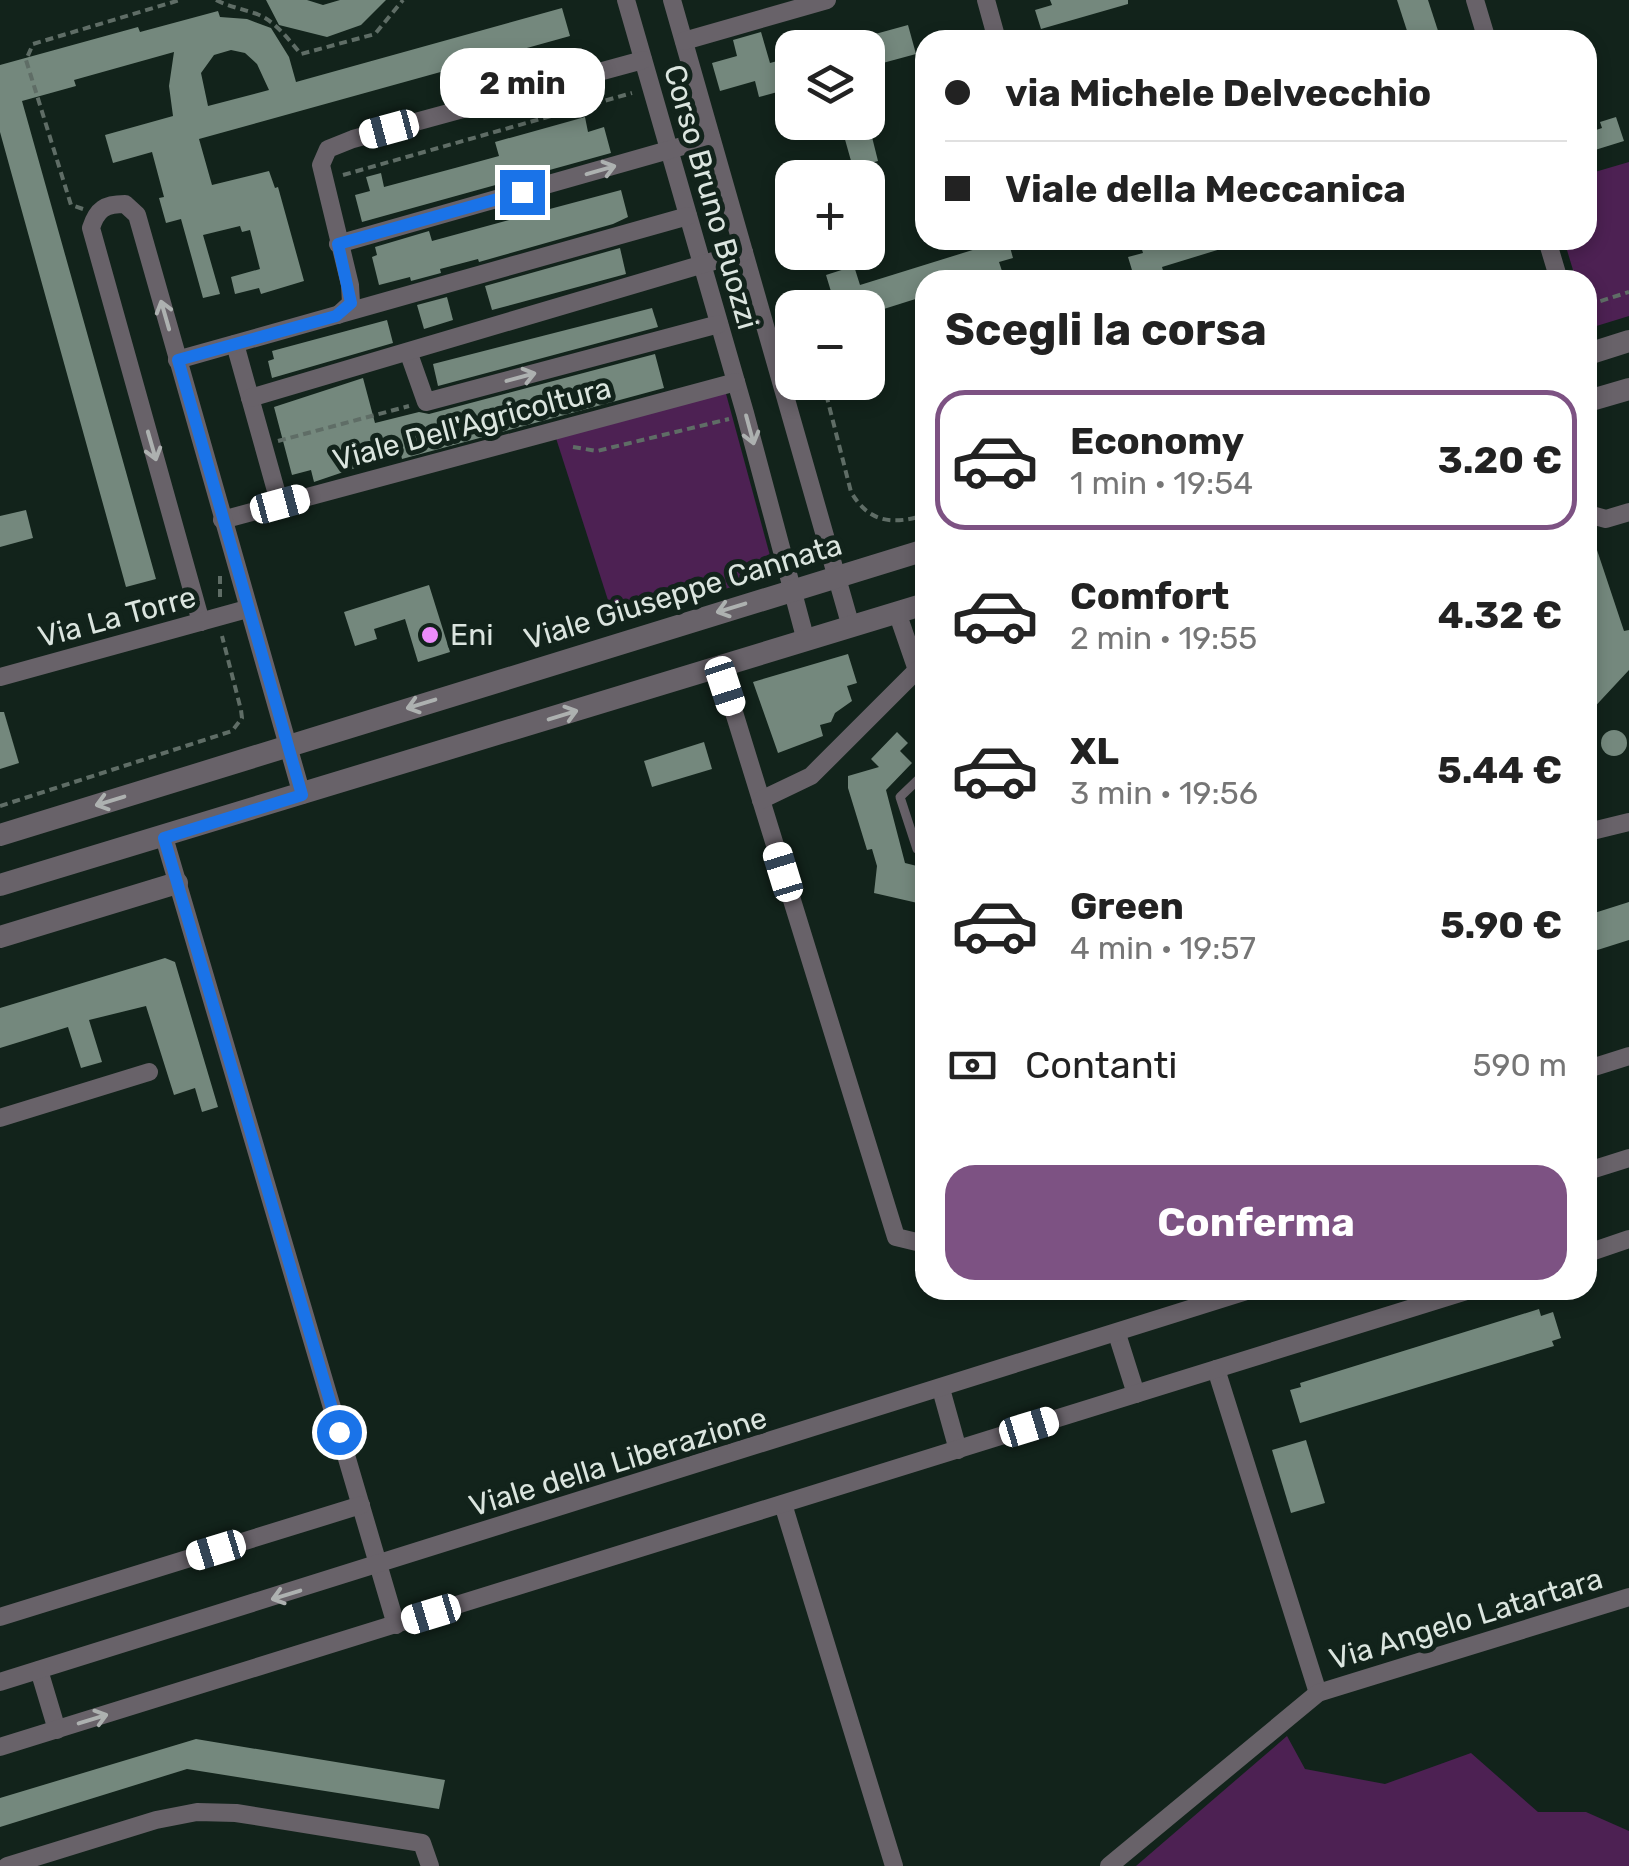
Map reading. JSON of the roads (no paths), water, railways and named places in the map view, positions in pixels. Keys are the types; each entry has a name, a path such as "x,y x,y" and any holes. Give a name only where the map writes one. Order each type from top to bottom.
{"street":[{"name":"Corso Bruno Buozzi","path":"626,0 806,640"},
{"name":"Corso Bruno Buozzi","path":"672,0 851,626"},
{"path":"684,41 827,0"},
{"path":"986,0 994,30"},
{"path":"1475,0 1484,30"},
{"path":"336,316 351,303 321,165 328,149 352,138 643,60"},
{"path":"338,244 711,138"},
{"path":"210,620 91,228 96,212 108,204 125,204 137,215 302,795"},
{"path":"178,360 688,216"},
{"path":"250,398 744,252"},
{"path":"409,354 426,402 719,324"},
{"path":"1597,351 1629,342"},
{"path":"236,344 280,504"},
{"name":"Viale Dell'Agricoltura","path":"222,520 736,382"},
{"path":"1597,399 1629,389"},
{"path":"1597,516 1606,519 1629,512"},
{"name":"Viale Giuseppe Cannata","path":"0,835 915,553"},
{"path":"0,885 915,607"},
{"name":"Via La Torre","path":"0,677 248,609"},
{"path":"897,612 915,656"},
{"path":"720,668 896,1237 915,1242"},
{"path":"761,800 811,776 915,677"},
{"path":"1597,830 1629,822"},
{"path":"164,838 396,1624"},
{"path":"0,937 177,883"},
{"path":"1597,1066 1629,1056"},
{"path":"0,1118 149,1072"},
{"path":"1597,1167 1629,1158"},
{"path":"1597,1250 1629,1239"},
{"name":"Viale della Liberazione","path":"0,1682 1220,1300"},
{"path":"0,1747 1438,1300"},
{"path":"1116,1334 1136,1394"},
{"path":"1109,1866 1318,1693 1216,1369"},
{"path":"941,1390 958,1450"},
{"path":"0,1617 360,1504"},
{"path":"783,1504 894,1866"},
{"name":"Via Angelo Latartara","path":"1318,1693 1629,1597"},
{"path":"39,1670 58,1730"},
{"path":"8,1866 156,1820 197,1812 236,1814 422,1843 430,1866"}],"lane":[{"path":"915,783 900,797 915,843"}],"place":[{"name":"Eni","path":"430,635"}]}
